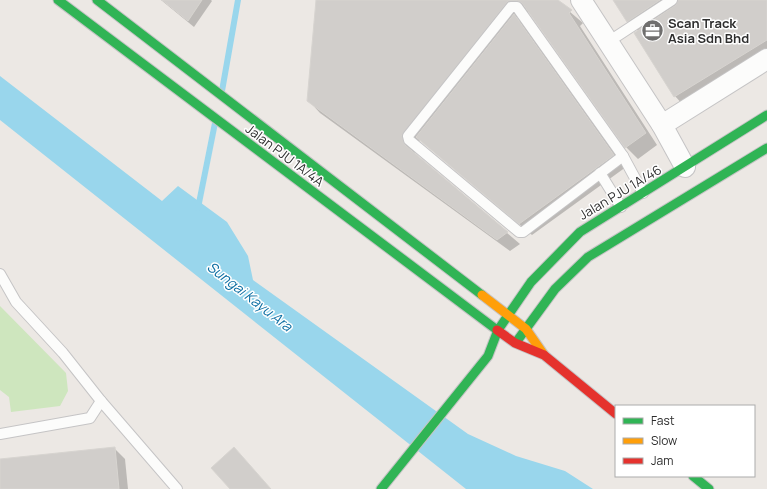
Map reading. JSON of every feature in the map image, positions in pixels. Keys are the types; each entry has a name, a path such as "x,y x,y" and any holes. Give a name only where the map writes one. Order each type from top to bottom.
{"street":[{"name":"Jalan PJU 1A/4A","path":"58,0 176,87 229,130 498,330 516,343 544,355"},
{"name":"Jalan PJU 1A/4A","path":"97,0 526,329 544,355"},
{"path":"581,0 662,126 685,167"},
{"path":"662,126 767,59"},
{"name":"Jalan PJU 1A/46","path":"485,359 498,330 527,288 545,266 580,232 767,116"},
{"path":"381,489 485,359 516,343 555,289 588,257 767,148"},
{"path":"514,292 527,288"},
{"path":"483,296 498,296"},
{"path":"544,355 615,413"},
{"path":"694,477 709,489"}],"lane":[{"path":"608,42 672,0"},
{"path":"623,156 523,232 519,232 409,140 408,136 512,7 517,7 623,156 643,193"},
{"path":"600,173 621,207"},
{"path":"0,274 16,302 63,353 101,401 176,489"},
{"path":"0,434 90,418 101,401"}],"green space":[{"path":"0,306 66,373 68,391 60,406 11,412 9,397 0,390"}],"water":[{"name":"Sungai Kayu Ara","path":"0,76 162,201 178,186 227,222 248,256 253,280 468,434 516,456 565,471 593,489 466,489 0,120"}],"building":[{"path":"162,0 202,0 188,21"},
{"path":"316,0 558,0 572,10 569,13 646,133 625,148 522,3 517,1 508,1 402,135 405,145 508,232 497,240 307,101"},
{"path":"613,0 660,0 627,22"},
{"path":"678,0 767,0 767,40 674,97 634,33 676,5"},
{"path":"514,14 614,155 519,224 416,137"},
{"path":"115,447 119,489 0,489 0,459"},
{"path":"234,447 271,489 230,489 211,468"}],"waterway":[{"path":"222,91 238,0"},
{"path":"198,208 215,123"}],"traffic: fast":[{"path":"58,0 497,330"},
{"path":"97,0 482,295"},
{"path":"381,489 488,356 498,330 531,282 580,232 767,115"},
{"path":"517,341 555,289 588,257 767,148"},
{"path":"694,477 709,489"}],"traffic: slow":[{"path":"482,295 526,329 544,355"}],"traffic: jam":[{"path":"497,330 515,343 544,355 615,413"}],"place":[{"name":"Scan Track Asia Sdn Bhd","path":"653,30"}]}
